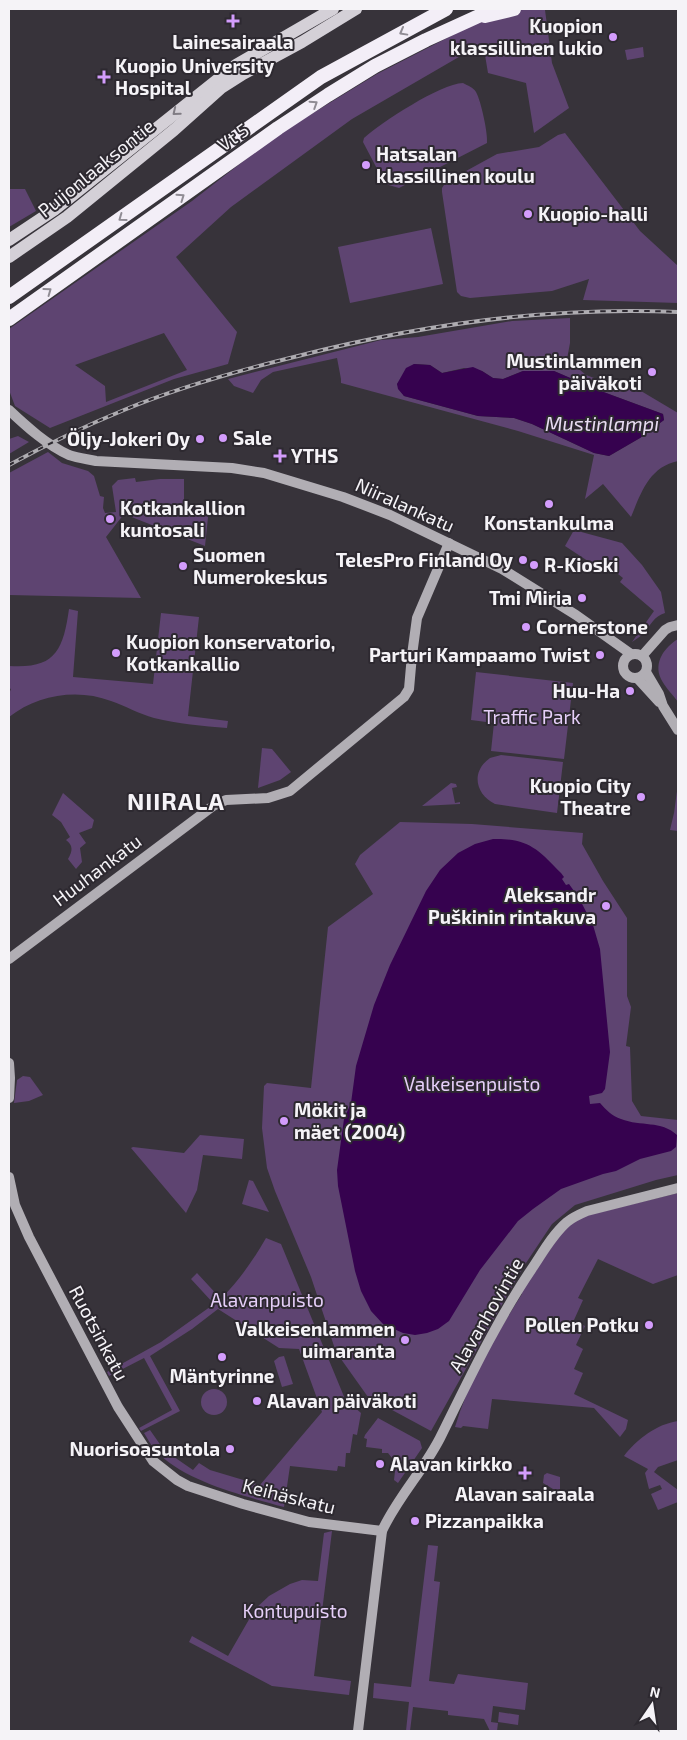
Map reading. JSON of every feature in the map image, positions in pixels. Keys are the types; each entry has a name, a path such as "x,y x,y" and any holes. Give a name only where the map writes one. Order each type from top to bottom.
{"highway":[{"name":"Vt 5","path":"9,297 321,77 446,9"},
{"name":"Vt 5","path":"9,320 278,128 328,95 375,66 494,9"},
{"path":"470,20 514,9"}],"main road":[{"name":"Puijonlaaksontie","path":"9,240 54,210 236,65 333,9"},
{"name":"Puijonlaaksontie","path":"9,257 63,220 174,130 221,88 356,9"},
{"name":"Niiralankatu","path":"9,410 30,429 68,454 88,460 232,468 264,472 370,507 449,543 525,582 632,654"},
{"name":"Niiralankatu","path":"9,421 30,429"},
{"name":"Huuhankatu","path":"9,959 213,806 226,800 268,798 290,791 407,693 417,618 449,543"},
{"path":"642,656 665,630 678,625"},
{"name":"Niiralankatu","path":"602,635 623,662"},
{"path":"642,676 648,665 642,656 632,654 627,656 623,662 626,674 630,677 642,676 660,694 663,706 678,730"},
{"path":"9,1063 9,1098"},
{"name":"Ruotsinkatu","path":"9,1176 15,1205 29,1238 118,1407 153,1461 177,1480 188,1486"},
{"name":"Alavanhovintie","path":"382,1531 440,1438 486,1344 527,1276 560,1229 576,1215 587,1211 678,1188"},
{"name":"Keihäskatu","path":"188,1486 309,1522 382,1531"},
{"path":"358,1731 382,1531"}],"green space":[{"path":"525,9 554,9 545,10 552,63 569,108 534,133 526,83 488,73 483,43 352,119 231,207 176,257 237,332 228,364 174,379 50,428 15,406 9,390 9,329 192,201 277,135 377,74 484,19","holes":["164,333 187,370 106,402 105,386 75,365"]},
{"path":"643,47 644,57 627,60 625,50"},
{"path":"463,83 473,89 478,96 487,143 399,188 385,184 363,142 364,138 397,114 426,97 453,85"},
{"name":"Kuopio-halli","path":"565,133 640,231 678,266 678,303 583,300 589,279 552,291 470,298 461,296 457,292 442,192 446,182 497,154 539,147 558,135"},
{"path":"9,189 25,189 36,211 9,227"},
{"path":"431,228 443,284 350,303 338,247"},
{"path":"570,318 570,343 567,359 586,375 641,391 678,413 678,461 660,469 647,482 631,517 603,484 585,499 594,455 518,431 341,383 337,358 273,372 261,380 253,393 234,386 228,379 381,340 418,337 512,321","holes":["414,364 430,365 442,373 464,368 482,371 493,378 503,379 523,371 554,371 598,390 663,414 664,420 640,438 609,456 594,453 532,424 514,418 478,416 404,396 397,384"]},
{"path":"18,436 29,442 9,454 9,439"},
{"path":"48,452 62,463 88,471 94,476 100,496 104,497 103,508 105,513 116,512 112,486 118,480 135,478 136,482 184,479 184,504 209,508 205,546 124,514 106,537 141,598 9,595 9,473"},
{"path":"574,530 622,543 642,565 661,592 665,613 655,619 643,634 632,642 654,611 620,582 623,578 608,566 603,571 565,546"},
{"path":"69,609 78,611 73,677 153,684 161,613 199,617 188,716 228,721 227,728 154,718 111,701 85,695 58,696 45,699 20,709 9,717 9,694 11,689 9,688 9,666 37,664 47,660 54,654 64,636"},
{"path":"678,639 678,702 661,679 658,667 665,651"},
{"name":"Traffic Park","path":"476,672 573,683 564,759 491,751 494,723 471,720"},
{"path":"262,748 272,749 291,772 280,780 258,788"},
{"path":"501,755 563,762 557,813 495,804 483,795 478,783 480,770 490,758"},
{"path":"451,783 456,784 457,787 452,788 455,803 460,802 460,804 422,806"},
{"path":"678,784 678,831 670,830"},
{"path":"63,793 94,820 92,828 79,833 86,843 80,848 82,862 76,869 68,859 72,848 66,840 70,837 61,822 52,815"},
{"name":"Valkeisenpuisto","path":"400,822 472,824 583,833 582,844 627,918 627,996 631,1007 626,1046 630,1047 632,1101 641,1116 678,1120 678,1175 575,1205 552,1224 522,1269 431,1431 368,1397 336,1352 311,1277 267,1168 262,1128 264,1086 267,1083 311,1088 328,927 373,894 355,864 360,855"},
{"path":"23,1076 30,1077 43,1095 29,1101 14,1103 17,1080"},
{"path":"200,1135 244,1139 242,1159 203,1155 197,1190 186,1213 131,1148 184,1153"},
{"path":"249,1180 253,1181 269,1212 242,1204"},
{"path":"678,1193 678,1275 653,1284 598,1259 578,1298 583,1300 574,1320 585,1326 576,1345 583,1349 574,1369 583,1373 574,1394 628,1420 626,1429 620,1437 594,1408 492,1399 488,1429 455,1427 475,1375 522,1294 521,1292 562,1232 580,1217"},
{"name":"Alavanpuisto","path":"266,1238 281,1244 345,1399 361,1413 357,1435 353,1434 350,1453 346,1453 345,1467 338,1466 337,1471 290,1466 284,1507 202,1481 172,1465 151,1445 144,1433 150,1430 164,1450 193,1470 199,1463 210,1470 260,1485 322,1412 299,1349 279,1348 218,1309 192,1329 150,1356 180,1411 141,1431 139,1428 172,1410 144,1358 109,1376 107,1372 161,1342 214,1304 191,1279 197,1273 221,1299 234,1285"},
{"path":"284,1356 293,1384 282,1387 274,1361"},
{"path":"214,1389 223,1393 227,1402 223,1411 214,1415 205,1411 201,1402 205,1393"},
{"path":"378,1418 420,1441 422,1448 398,1483 394,1480 396,1463 391,1462 392,1458 388,1453 382,1453 382,1449 366,1447 367,1439 364,1438 365,1435"},
{"path":"678,1421 678,1460 658,1467 654,1472 678,1490 678,1502 658,1510 651,1494 662,1489 660,1485 649,1489 645,1473 648,1469 624,1456 648,1433 663,1425"},
{"path":"547,1473 560,1477 560,1489 558,1492 543,1483 544,1475"},
{"name":"Kontupuisto","path":"332,1531 314,1676 351,1681 349,1695 272,1686 189,1642 192,1636 228,1656 255,1609 269,1596 290,1584 302,1580 318,1581 324,1533"},
{"path":"428,1545 438,1546 434,1581 440,1582 429,1681 454,1684 458,1674 528,1683 525,1710 493,1706 491,1722 498,1723 497,1731 490,1731 484,1719 448,1715 448,1711 413,1707 410,1731 406,1731 409,1702 373,1698 374,1683 411,1687"},
{"path":"499,1712 519,1715 518,1725 498,1722"}],"water":[{"name":"Mustinlampi","path":"414,364 430,365 442,373 473,367 493,378 503,379 523,371 554,371 598,390 663,414 664,420 640,438 609,456 594,453 532,424 514,418 478,416 404,396 398,389 397,384 406,368"},
{"name":"Valkeisenpuisto","path":"493,839 505,839 524,843 546,857 564,877 562,879 566,885 569,884 579,898 593,925 600,949 610,1052 605,1089 602,1093 589,1096 590,1104 600,1103 609,1112 621,1119 636,1123 658,1125 671,1130 677,1135 676,1147 671,1151 640,1159 616,1171 561,1189 518,1221 480,1270 449,1321 438,1329 427,1333 415,1335 403,1333 383,1324 371,1311 361,1291 355,1271 338,1186 337,1170 344,1119 351,1103 356,1066 374,1005 390,965 426,891 440,870 458,853 475,844"}],"railway":[{"path":"9,465 95,423 166,394 273,362 341,346 436,327 533,315 581,312 678,312"}],"place":[{"name":"Lainesairaala","path":"233,21"},
{"name":"Kuopion klassillinen lukio","path":"613,37"},
{"name":"Kuopio University Hospital","path":"104,77"},
{"name":"Hatsalan klassillinen koulu","path":"366,165"},
{"name":"Kuopio-halli","path":"528,214"},
{"name":"Mustinlammen päiväkoti","path":"652,372"},
{"name":"Sale","path":"223,438"},
{"name":"Öljy-Jokeri Oy","path":"200,439"},
{"name":"YTHS","path":"280,456"},
{"name":"Konstankulma","path":"549,504"},
{"name":"Kotkankallion kuntosali","path":"110,519"},
{"name":"TelesPro Finland Oy","path":"523,560"},
{"name":"R-Kioski","path":"534,565"},
{"name":"Suomen Numerokeskus","path":"183,566"},
{"name":"Tmi Miria","path":"582,598"},
{"name":"Cornerstone","path":"526,627"},
{"name":"Kuopion konservatorio, Kotkankallio","path":"116,653"},
{"name":"Parturi Kampaamo Twist","path":"600,655"},
{"name":"Huu-Ha","path":"630,691"},
{"name":"Kuopio City Theatre","path":"641,797"},
{"name":"Aleksandr Puškinin rintakuva","path":"606,906"},
{"name":"Mökit ja mäet (2004)","path":"284,1121"},
{"name":"Pollen Potku","path":"649,1325"},
{"name":"Valkeisenlammen uimaranta","path":"405,1340"},
{"name":"Mäntyrinne","path":"222,1357"},
{"name":"Alavan päiväkoti","path":"257,1401"},
{"name":"Nuorisoasuntola","path":"230,1449"},
{"name":"Alavan kirkko","path":"380,1464"},
{"name":"Alavan sairaala","path":"525,1473"},
{"name":"Pizzanpaikka","path":"415,1521"}],"district":[{"name":"NIIRALA","path":"176,802"}]}
